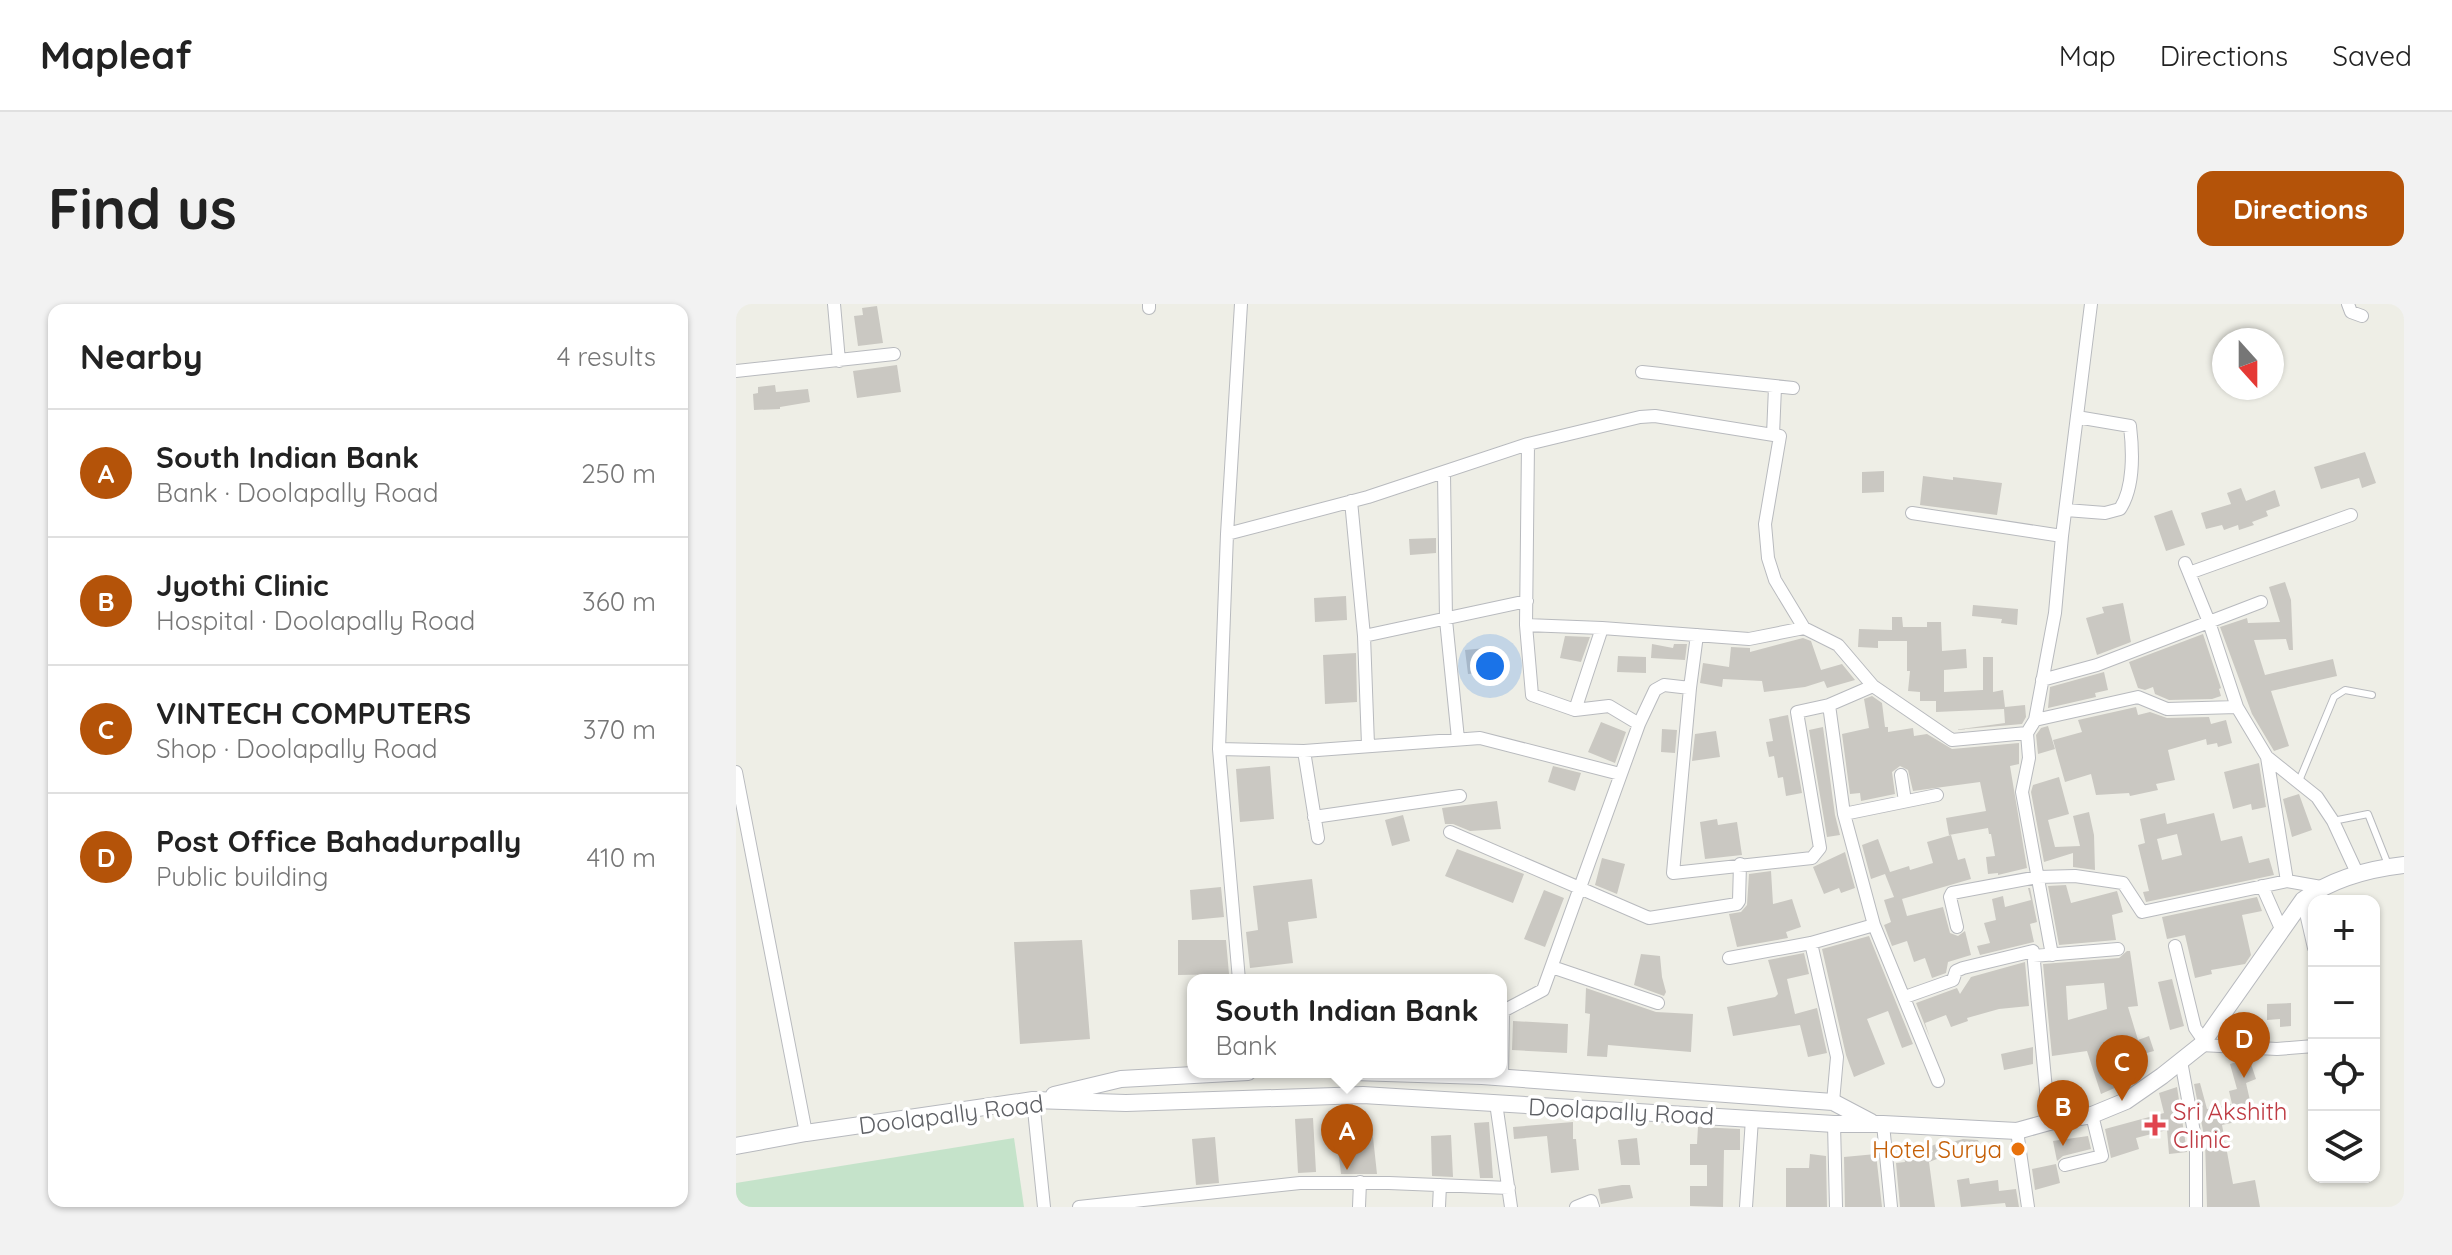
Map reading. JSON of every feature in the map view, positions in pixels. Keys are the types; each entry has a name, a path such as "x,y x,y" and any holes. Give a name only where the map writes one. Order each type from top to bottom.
{"main road":[{"name":"Doolapally Road","path":"736,1146 1033,1100 1126,1103 1363,1095 1834,1124 2017,1131 2092,1115 2126,1101 2202,1043 2303,900 2321,887 2396,866"},
{"path":"1033,1100 1121,1079 1187,1075"},
{"path":"1502,1078 1833,1102 1879,1124"}],"street":[{"path":"834,304 839,361"},
{"path":"1238,974 1219,749 1227,534 1241,304"},
{"path":"2052,955 2022,792 2029,758 2027,733 2035,720 2055,613 2091,304"},
{"path":"2348,304 2351,312 2362,316"},
{"path":"736,371 894,354"},
{"path":"1642,372 1793,388"},
{"path":"1773,435 1775,387"},
{"path":"1227,534 1351,501 1528,444 1640,417 1655,416 1780,436 1765,524 1768,558 1775,580 1804,628 1838,645 1873,686 1952,740 2027,733"},
{"path":"2066,510 2105,513 2120,509 2127,499 2132,442 2130,426 2077,417"},
{"path":"1528,444 1526,625 1532,695 1575,710 1609,706 1639,724"},
{"path":"1444,473 1446,620 1458,739"},
{"path":"1351,501 1364,636 1368,745"},
{"path":"1912,513 2062,536"},
{"path":"2351,515 2187,568 2209,622 2237,707 2267,757 2317,797 2333,821 2358,875"},
{"path":"1364,636 1527,601"},
{"path":"2042,680 2097,665 2261,602"},
{"path":"1526,625 1749,639 1804,628"},
{"path":"1575,710 1602,628"},
{"path":"1697,635 1673,873 1812,858 1820,848 1797,712 1829,705 1873,686"},
{"path":"1507,1009 1543,990 1620,774 1655,690 1659,687 1690,688"},
{"path":"2035,720 2138,697 2167,709 2237,707"},
{"path":"1829,705 1844,814 1874,925 1938,1081"},
{"path":"1219,749 1304,751 1458,739 1492,740 1620,774"},
{"path":"1304,751 1318,838"},
{"path":"2267,757 2287,881"},
{"path":"736,772 806,1133"},
{"path":"1901,775 1905,801"},
{"path":"1844,814 1937,795"},
{"path":"1314,817 1460,796"},
{"path":"1450,832 1649,918 1737,904 1740,864"},
{"path":"1957,927 1950,897 1952,893 2038,877 2075,876 2123,883 2142,912 2287,881 2321,887"},
{"path":"2262,886 2282,931"},
{"path":"2303,900 2308,922"},
{"path":"1729,958 1811,943 1874,925"},
{"path":"1811,943 1837,1057 1833,1102"},
{"path":"2175,946 2195,1028 2202,1043 2277,1049 2308,1046"},
{"path":"2033,956 2118,949"},
{"path":"1905,997 1953,980 1956,971 1963,968 2033,951 2049,1122"},
{"path":"1552,967 1658,1003"},
{"path":"2181,1061 2196,1143 2196,1207"},
{"path":"1033,1100 1044,1207"},
{"path":"1496,1103 1511,1207"},
{"path":"2065,1165 2102,1156 2092,1115"},
{"path":"1746,1207 1752,1119"},
{"path":"1834,1124 1836,1207"},
{"path":"1879,1124 1891,1207"},
{"path":"2017,1131 2028,1207"},
{"path":"1079,1207 1275,1184 1360,1182 1509,1188"},
{"path":"1359,1207 1360,1182"},
{"path":"1439,1207 1440,1185"},
{"path":"1576,1207 1591,1201 1593,1207"}],"lane":[{"path":"2298,783 2334,697 2345,690 2372,695"},
{"path":"2333,821 2368,814 2396,866"}],"green space":[{"path":"1014,1138 1024,1207 736,1207 736,1183"}],"building":[{"path":"877,306 883,343 858,346 854,316 863,315 862,308"},
{"path":"897,365 901,392 857,398 853,371"},
{"path":"775,385 776,392 808,389 810,402 780,409 754,410 753,394 758,393 758,387"},
{"path":"2365,452 2376,483 2362,488 2359,478 2321,489 2314,467"},
{"path":"1884,471 1884,492 1862,493 1862,472"},
{"path":"1923,476 2002,483 1997,515 1920,505"},
{"path":"2241,488 2246,501 2275,490 2280,506 2266,511 2268,516 2252,522 2254,525 2239,530 2238,525 2224,530 2222,525 2206,529 2201,513 2231,504 2227,493"},
{"path":"2172,510 2185,545 2166,551 2154,516"},
{"path":"1436,538 1436,553 1410,555 1409,539"},
{"path":"2285,582 2291,600 2293,650 2289,650 2286,639 2254,640 2265,675 2333,659 2337,676 2271,691 2289,746 2274,751 2252,714 2220,627 2247,618 2248,623 2280,622 2269,587"},
{"path":"1346,596 1347,620 1315,622 1314,598"},
{"path":"2123,603 2131,642 2097,655 2086,618 2104,613 2102,607"},
{"path":"1973,605 2018,609 2017,625 2001,623 2002,619 1972,616"},
{"path":"1892,617 1902,617 1903,627 1927,627 1927,622 1941,622 1942,651 1966,649 1967,668 1944,670 1944,692 1983,690 1983,657 1993,657 1993,692 2003,690 2005,707 2025,705 2026,717 2022,724 1954,730 2005,723 2004,709 1936,712 1936,701 1920,701 1920,692 1908,691 1907,641 1878,641 1878,648 1858,647 1859,629 1892,630"},
{"path":"2203,634 2221,696 2169,700 2155,694 2153,687 2145,690 2138,688 2129,662"},
{"path":"1565,636 1590,637 1581,662 1560,658"},
{"path":"1803,638 1811,641 1821,670 1842,664 1855,680 1827,688 1824,681 1805,687 1764,692 1762,681 1723,679 1722,687 1700,683 1703,663 1729,667 1731,647 1750,648 1750,652"},
{"path":"1652,644 1673,648 1674,644 1687,644 1685,660 1651,658"},
{"path":"1496,647 1498,672 1468,674 1465,650"},
{"path":"1356,653 1357,702 1325,704 1323,655"},
{"path":"1618,656 1646,657 1646,673 1617,672"},
{"path":"2104,672 2108,690 2095,693 2096,697 2048,708 2050,687"},
{"path":"1872,696 1882,703 1888,732 1913,728 1914,736 1927,734 1952,749 2019,743 2019,764 2010,766 2027,868 1998,875 1988,874 1986,857 1995,856 1988,828 1949,835 1946,818 1986,811 1980,782 1913,791 1908,770 1900,766 1892,772 1895,794 1861,801 1860,793 1850,794 1842,734 1869,728 1864,699"},
{"path":"2136,707 2138,715 2150,712 2167,718 2209,717 2211,724 2226,720 2232,743 2218,747 2217,743 2207,745 2206,739 2168,750 2175,780 2156,784 2158,790 2130,796 2129,793 2096,795 2091,774 2065,782 2053,740 2082,732 2078,720"},
{"path":"1788,715 1802,793 1786,796 1783,777 1778,778 1774,756 1769,757 1766,742 1773,741 1769,719"},
{"path":"1601,722 1626,732 1615,763 1588,752"},
{"path":"2048,726 2055,749 2038,754 2036,735 2041,728"},
{"path":"1823,727 1840,835 1827,837 1809,730"},
{"path":"1662,729 1677,730 1675,753 1661,752"},
{"path":"1716,731 1720,757 1692,761 1695,734"},
{"path":"2259,763 2266,807 2252,810 2251,804 2233,809 2224,772"},
{"path":"1270,766 1274,819 1240,822 1236,769"},
{"path":"1553,766 1581,773 1575,791 1548,782"},
{"path":"2059,777 2069,814 2048,820 2055,847 2080,846 2073,816 2089,812 2094,835 2095,870 2073,867 2073,853 2044,862 2031,792 2033,785"},
{"path":"2299,794 2312,830 2292,837 2283,799"},
{"path":"1497,801 1501,829 1470,831 1445,824 1442,808"},
{"path":"2165,813 2167,824 2214,813 2221,841 2242,836 2249,863 2269,858 2274,875 2146,902 2143,892 2149,891 2138,845 2145,843 2140,819","holes":["2177,834 2182,855 2162,860 2157,839"]},
{"path":"1403,815 1410,841 1392,846 1385,820"},
{"path":"1717,819 1718,825 1737,822 1742,855 1705,859 1700,822"},
{"path":"1951,835 1958,860 1965,858 1971,879 1902,899 1907,916 1943,907 1950,933 1958,936 1965,931 1971,955 1948,962 1946,973 1932,978 1925,958 1914,962 1907,941 1892,946 1884,925 1891,922 1884,900 1894,897 1885,874 1871,879 1862,845 1878,839 1890,872 1909,866 1910,870 1933,863 1927,842"},
{"path":"1457,849 1524,874 1513,903 1445,876"},
{"path":"1845,852 1855,888 1841,893 1839,888 1824,894 1813,867"},
{"path":"1602,858 1625,864 1617,894 1595,885"},
{"path":"1771,871 1773,904 1792,899 1801,927 1786,932 1788,938 1737,947 1729,914 1741,912 1747,905 1749,874"},
{"path":"1312,879 1317,918 1288,922 1293,963 1250,968 1246,932 1258,930 1253,886"},
{"path":"2066,885 2071,903 2117,891 2123,912 2112,915 2116,940 2059,945 2048,886"},
{"path":"1221,887 1224,917 1192,920 1190,890"},
{"path":"2028,888 2037,922 2030,924 2034,942 1980,955 1977,946 1990,943 1984,923 1996,920 1992,899 2003,896 2005,907 2031,900"},
{"path":"1544,890 1564,898 1545,947 1524,939"},
{"path":"2257,897 2262,911 2242,915 2251,955 2245,964 2211,970 2212,974 2195,978 2185,935 2167,939 2162,917"},
{"path":"1869,936 1913,1044 1902,1048 1888,1011 1867,1019 1885,1064 1854,1077 1846,1055 1822,949"},
{"path":"1082,940 1090,1039 1020,1044 1014,942"},
{"path":"1178,940 1226,940 1229,974 1178,975"},
{"path":"2130,951 2138,1006 2128,1007 2138,1040 2149,1036 2154,1051 2143,1054 2145,1062 2130,1066 2135,1079 2101,1094 2087,1051 2052,1056 2043,964 2119,958","holes":["2104,983 2107,1009 2068,1020 2066,986"]},
{"path":"1804,953 1809,974 1787,979 1795,1014 1817,1008 1827,1053 1808,1057 1800,1025 1733,1036 1727,1007 1775,997 1778,994 1768,960"},
{"path":"1641,954 1660,956 1664,996 1634,985"},
{"path":"2025,962 2029,1006 1999,1009 1967,1018 1968,1021 1951,1027 1946,1015 1925,1023 1930,1038 1916,1003 1957,988 1960,994 1971,977"},
{"path":"2172,979 2184,1026 2170,1030 2158,982"},
{"path":"1586,988 1656,1012 1693,1014 1691,1052 1608,1045 1607,1057 1587,1056 1590,1014 1585,1013"},
{"path":"2291,1003 2291,1026 2280,1027 2280,1019 2267,1020 2267,1004"},
{"path":"1513,1021 1568,1024 1567,1053 1512,1050"},
{"path":"2033,1047 2033,1064 2004,1070 2001,1054"},
{"path":"2249,1058 2256,1079 2246,1083 2254,1118 2222,1125 2233,1184 2255,1180 2260,1207 2207,1207 2205,1141 2194,1084 2200,1083 2207,1109 2232,1104 2229,1091 2237,1089 2230,1064"},
{"path":"2177,1087 2187,1152 2169,1154 2167,1130 2136,1138 2139,1149 2111,1158 2105,1129 2164,1113 2159,1093"},
{"path":"1313,1118 1316,1172 1298,1173 1295,1119"},
{"path":"1489,1122 1493,1178 1480,1178 1474,1123"},
{"path":"1573,1122 1579,1170 1551,1173 1547,1136 1514,1139 1513,1127"},
{"path":"1698,1127 1740,1129 1740,1150 1724,1150 1723,1207 1690,1206 1690,1186 1707,1186 1707,1165 1690,1165 1690,1144 1697,1144"},
{"path":"1372,1128 1377,1174 1341,1174 1336,1132"},
{"path":"1451,1135 1453,1177 1432,1176 1431,1136"},
{"path":"2088,1136 2091,1149 2063,1156 2057,1161 2053,1141"},
{"path":"1215,1137 1219,1183 1196,1185 1192,1139"},
{"path":"1637,1138 1640,1165 1621,1165 1618,1140"},
{"path":"1963,1139 1978,1140 1979,1143 1929,1162 1935,1207 1900,1207 1896,1163 1905,1162 1904,1156 1933,1152 1931,1146"},
{"path":"1810,1154 1826,1156 1827,1207 1786,1207 1786,1168 1809,1168"},
{"path":"1876,1154 1882,1207 1845,1207 1844,1157"},
{"path":"2056,1164 2060,1183 2035,1190 2032,1169"},
{"path":"1969,1178 1970,1184 1998,1180 1999,1191 2016,1189 2019,1207 2006,1207 2005,1203 1961,1207 1957,1180"},
{"path":"1630,1185 1633,1198 1601,1204 1598,1189"}],"place":[{"name":"Post Office Bahadurpally","path":"2244,1078"},
{"name":"VINTECH COMPUTERS","path":"2122,1101"},
{"name":"Sri Akshith Clinic","path":"2155,1125"},
{"name":"Jyothi Clinic","path":"2063,1146"},
{"name":"Hotel Surya","path":"2018,1149"},
{"name":"South Indian Bank","path":"1347,1170"}]}
